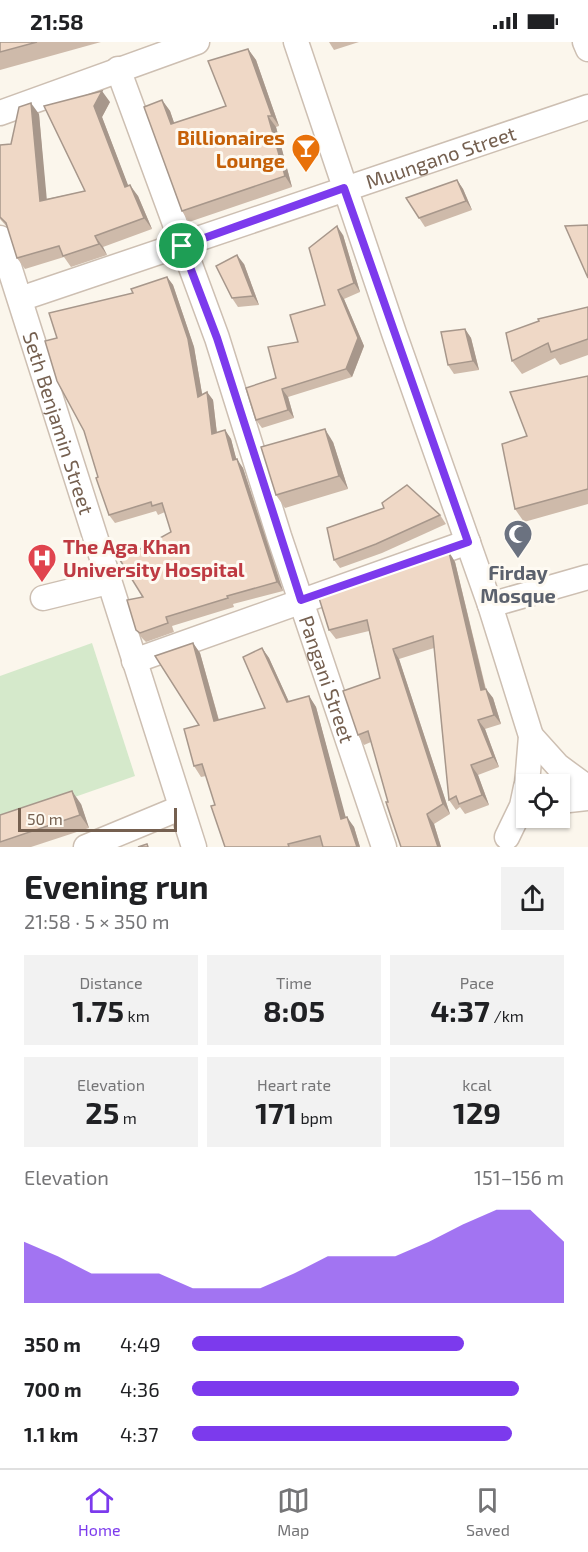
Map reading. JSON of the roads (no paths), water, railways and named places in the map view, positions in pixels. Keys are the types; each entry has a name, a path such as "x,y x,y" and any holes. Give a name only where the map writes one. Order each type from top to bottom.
{"street":[{"path":"0,113 197,42"},
{"path":"296,42 344,188 490,605 531,736 528,774"},
{"path":"585,42 588,49"},
{"name":"Pangani Street","path":"118,69 217,338 301,600 384,847"},
{"name":"Muungano Street","path":"20,299 588,107"},
{"name":"Seth Benjamin Street","path":"0,238 194,847"},
{"path":"134,661 468,542"},
{"path":"490,605 588,577"},
{"path":"43,598 108,582"},
{"path":"531,736 558,766 588,788"},
{"path":"570,800 588,798"},
{"path":"86,847 180,808"},
{"path":"504,842 516,818"},
{"path":"504,842 518,828"}],"place":[{"name":"Billionaires Lounge","path":"306,174"},
{"name":"Firday Mosque","path":"518,560"},
{"name":"The Aga Khan University Hospital","path":"42,584"}]}
